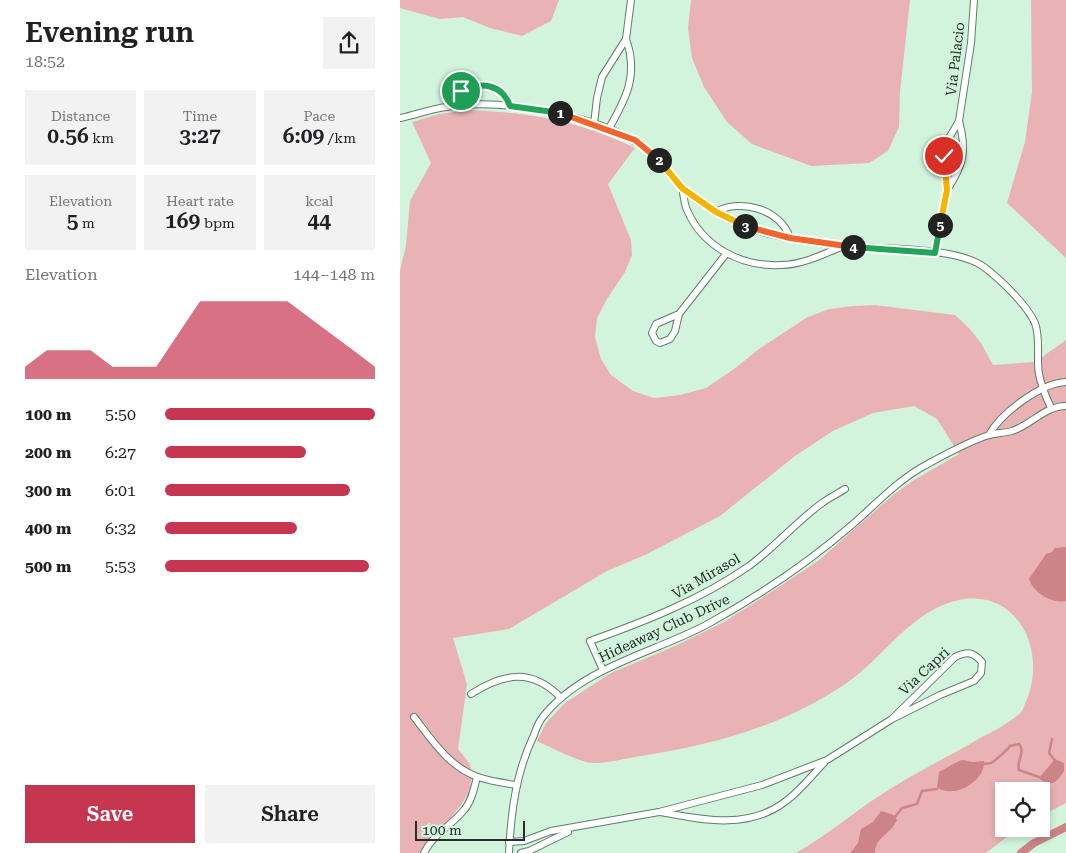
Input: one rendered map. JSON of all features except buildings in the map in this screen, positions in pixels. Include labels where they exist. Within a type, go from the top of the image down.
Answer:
[{"type":"street","points":[[594,124],[602,76],[626,39],[631,0]]},
{"type":"street","name":"Via Palacio","points":[[935,253],[947,190],[944,156],[949,138],[959,121],[974,0]]},
{"type":"street","points":[[608,130],[624,101],[631,77],[632,56],[626,39]]},
{"type":"street","points":[[453,106],[453,101],[461,91],[469,87],[484,86],[500,91],[506,96],[510,106]]},
{"type":"street","points":[[400,118],[468,104],[510,106],[555,112],[594,124],[635,140],[656,157],[682,188],[716,212],[736,223],[790,238],[844,246],[935,253],[966,258],[984,267],[1003,284],[1022,305],[1034,323],[1039,349],[1038,373],[1042,389],[1051,408]]},
{"type":"street","name":"Via Palacio","points":[[947,190],[958,173],[963,158],[964,138],[959,121]]},
{"type":"street","points":[[682,188],[686,209],[695,225],[708,241],[734,258],[760,264],[782,266],[806,260],[844,246]]},
{"type":"street","points":[[716,212],[726,206],[739,205],[758,208],[775,218],[787,229],[790,238]]},
{"type":"street","points":[[679,314],[656,324],[652,333],[656,342],[660,343],[670,339],[679,314],[726,254]]},
{"type":"street","name":"Hideaway Club Drive","points":[[989,435],[994,427],[1011,410],[1055,382],[1066,382]]},
{"type":"street","name":"Hideaway Club Drive","points":[[509,853],[516,785],[525,753],[541,719],[561,698],[603,670],[691,633],[742,606],[794,572],[854,524],[887,492],[923,466],[989,435],[1012,431],[1038,418],[1051,408],[1066,406]]},
{"type":"street","name":"Via Mirasol","points":[[603,670],[590,641],[700,597],[750,565],[821,503],[845,489]]},
{"type":"street","name":"Via Capri","points":[[509,842],[524,841],[551,831],[573,829],[659,812],[762,785],[827,760],[892,719],[940,695],[974,681],[981,673],[982,662],[975,654],[965,652],[956,657],[892,719]]},
{"type":"street","points":[[471,694],[487,684],[506,678],[525,677],[538,680],[550,687],[561,698]]},
{"type":"street","points":[[414,717],[440,751],[458,767],[477,777],[516,785]]},
{"type":"street","name":"Via Capri","points":[[659,812],[728,821],[748,819],[768,812],[787,801],[827,760]]},
{"type":"street","points":[[424,853],[436,835],[452,823],[466,808],[477,777]]},
{"type":"street","name":"Via Capri","points":[[522,853],[573,829]]},
{"type":"shaded area","points":[[400,0],[559,0],[551,21],[522,36],[490,28],[463,17],[440,19],[400,8]]},
{"type":"shaded area","points":[[691,0],[910,0],[900,92],[899,127],[888,151],[869,163],[811,166],[752,144],[727,122],[704,87],[692,58],[688,28]]},
{"type":"shaded area","points":[[1031,0],[1066,0],[1066,258],[1007,203],[1025,142],[1032,92]]},
{"type":"shaded area","points":[[470,110],[534,116],[574,124],[614,138],[635,148],[608,184],[631,240],[632,255],[625,272],[597,318],[595,337],[601,359],[611,375],[633,391],[654,398],[680,395],[706,388],[759,349],[806,318],[829,309],[853,306],[875,305],[955,315],[981,343],[993,365],[1035,362],[1066,340],[1066,803],[1050,811],[1050,782],[995,782],[995,837],[1007,837],[986,853],[796,853],[882,794],[1002,726],[1022,711],[1032,680],[1033,661],[1030,643],[1022,627],[1011,613],[997,604],[979,599],[959,600],[942,605],[926,614],[898,636],[872,662],[844,685],[796,712],[747,732],[695,746],[598,763],[580,760],[537,741],[546,723],[565,703],[611,673],[675,646],[724,622],[818,561],[893,495],[914,480],[959,454],[937,419],[914,406],[873,413],[833,431],[795,456],[720,516],[645,555],[607,571],[509,629],[453,638],[467,684],[458,749],[466,758],[471,768],[471,780],[468,792],[462,803],[419,853],[400,853],[400,270],[406,246],[410,201],[431,163],[412,122],[439,114]]},
{"type":"shaded area","points":[[1066,547],[1066,601],[1054,601],[1043,596],[1034,588],[1029,579],[1046,554],[1052,552],[1055,548]]},
{"type":"shaded area","points":[[1055,759],[1064,763],[1064,771],[1059,779],[1053,783],[1045,782],[1039,778]]},
{"type":"shaded area","points":[[963,760],[972,762],[984,761],[980,775],[959,790],[951,791],[937,787],[939,772]]},
{"type":"shaded area","points":[[881,811],[894,815],[897,820],[878,843],[875,853],[850,853],[858,843],[861,829],[873,822]]},
{"type":"waterway","points":[[1052,739],[1049,753],[1056,762]]},
{"type":"waterway","points":[[983,764],[991,763],[1010,746],[1019,744],[1022,750],[1019,770],[1039,777]]},
{"type":"waterway","points":[[895,817],[902,808],[917,804],[922,791],[937,789]]},
{"type":"waterway","points":[[1021,853],[1034,843],[1066,827]]},
{"type":"route","points":[[461,91],[469,87],[493,87],[506,96],[510,106],[555,112],[594,124],[635,140],[656,157],[682,188],[716,212],[736,223],[790,238],[844,246],[935,253],[947,190],[944,156]]}]
